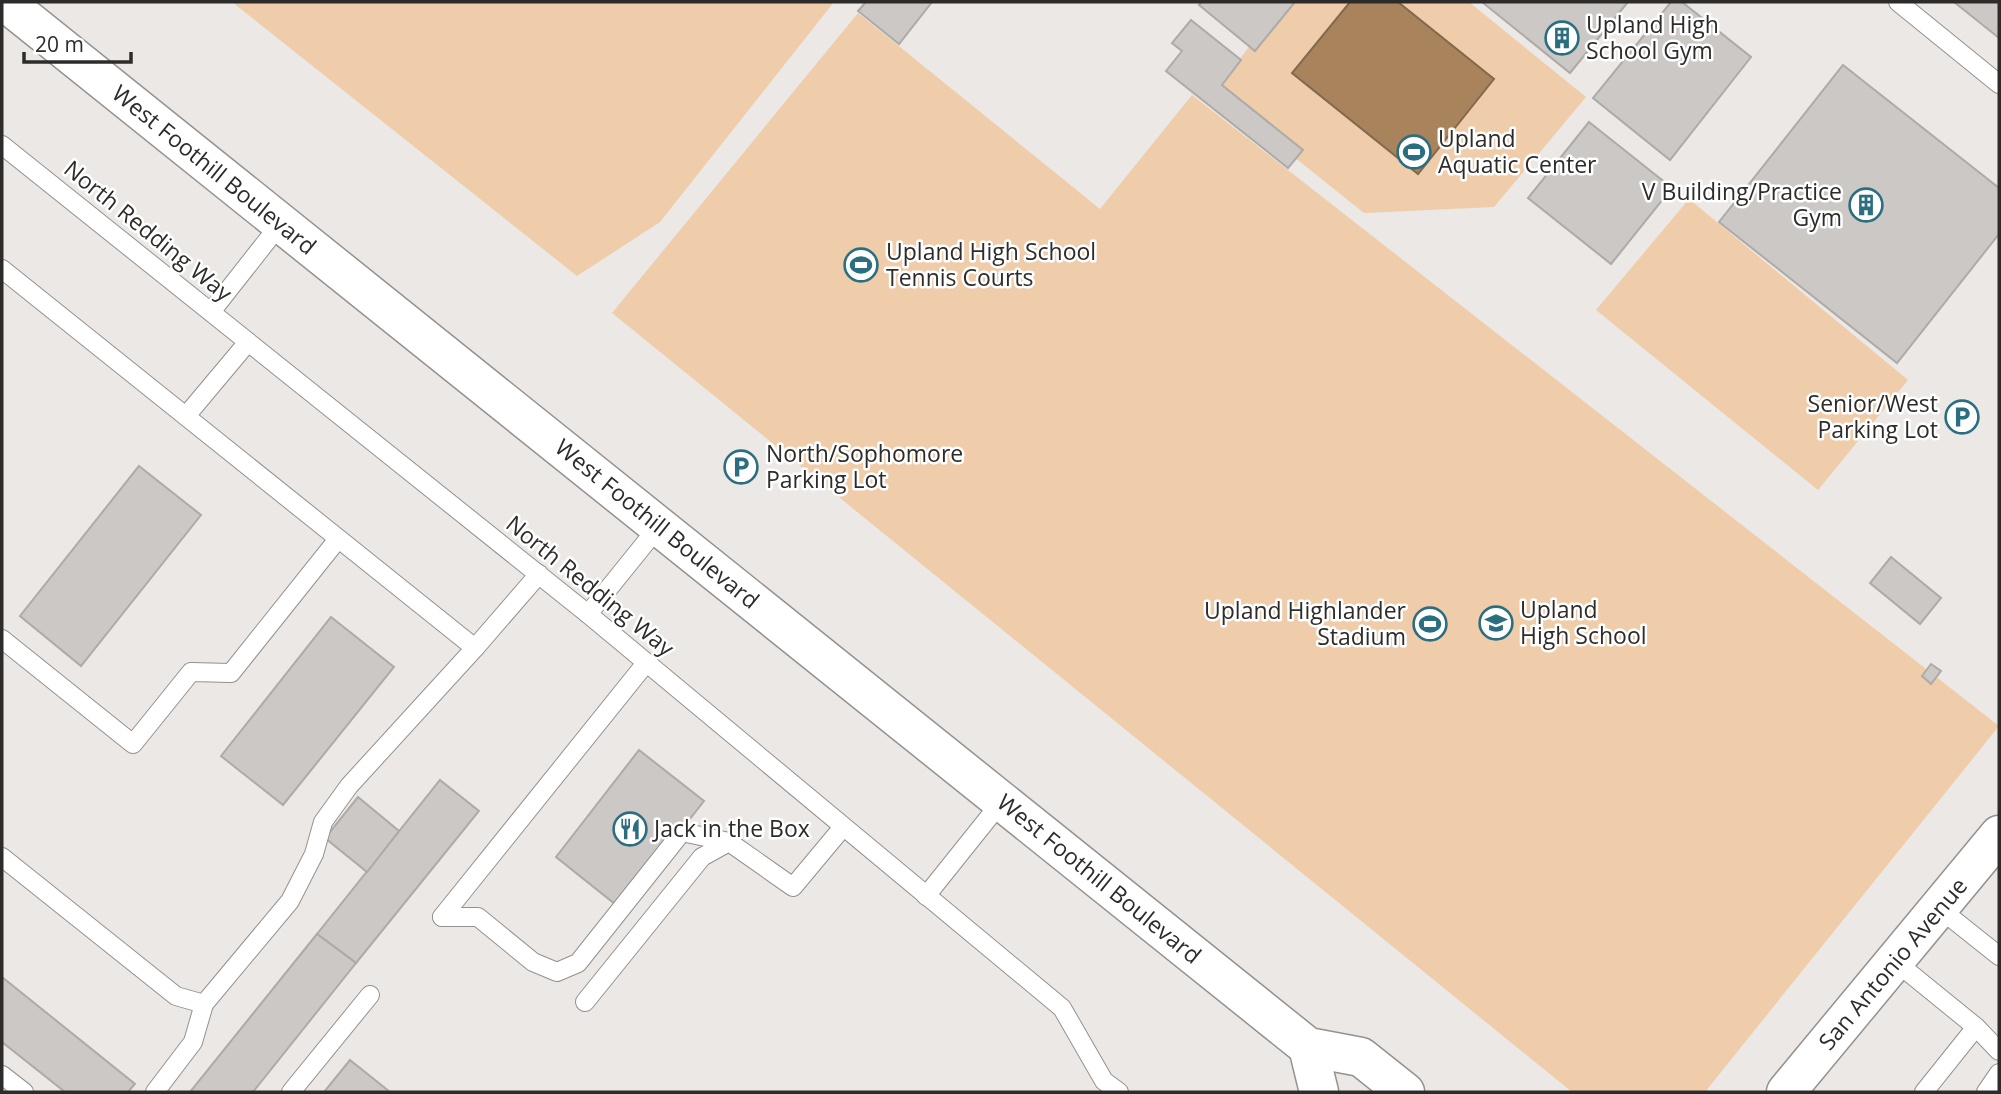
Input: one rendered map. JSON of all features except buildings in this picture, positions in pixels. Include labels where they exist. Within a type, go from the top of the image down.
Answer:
[{"type":"main road","name":"West Foothill Boulevard","points":[[5,2],[1308,1047],[1361,1057],[1405,1092]]},
{"type":"main road","name":"San Antonio Avenue","points":[[1786,1092],[1999,835]]},
{"type":"main road","points":[[1308,1047],[1319,1092]]},
{"type":"lane","points":[[1898,2],[1999,84]]},
{"type":"lane","name":"North Redding Way","points":[[2,145],[588,614],[1062,1008],[1104,1081],[1118,1092]]},
{"type":"lane","points":[[211,312],[281,223]]},
{"type":"lane","points":[[2,269],[475,648]]},
{"type":"lane","points":[[186,416],[248,342]]},
{"type":"lane","points":[[588,614],[659,526]]},
{"type":"lane","points":[[2,639],[133,744],[191,673],[230,673],[338,539]]},
{"type":"lane","points":[[155,1092],[192,1042],[204,1003],[290,901],[314,854],[323,822],[349,786],[539,575]]},
{"type":"lane","points":[[646,663],[442,917],[478,917],[533,962],[557,972],[578,963],[682,832],[729,842],[793,887],[843,827]]},
{"type":"lane","points":[[926,895],[1002,801]]},
{"type":"lane","points":[[585,1002],[702,857],[729,842]]},
{"type":"lane","points":[[2,857],[176,996],[204,1003]]},
{"type":"lane","points":[[1940,909],[1999,956]]},
{"type":"lane","points":[[1896,962],[1976,1027],[1999,1051]]},
{"type":"lane","points":[[291,1092],[370,995]]},
{"type":"lane","points":[[1924,1092],[1976,1027]]},
{"type":"lane","points":[[1986,1092],[1999,1073]]},
{"type":"lane","points":[[2,1074],[24,1092]]},
{"type":"shaded area","points":[[232,2],[834,2],[660,222],[577,276]]},
{"type":"shaded area","name":"Upland Aquatic Center","points":[[1283,2],[1469,2],[1586,97],[1494,207],[1364,213],[1214,93]]},
{"type":"shaded area","points":[[1350,2],[1398,2],[1494,79],[1418,174],[1292,73]]},
{"type":"shaded area","name":"Upland Highlander Stadium","points":[[858,13],[1100,209],[1192,95],[1999,726],[1705,1092],[1572,1092],[612,313]]},
{"type":"shaded area","points":[[1689,199],[1908,380],[1818,490],[1596,310]]},
{"type":"place","name":"Upland High School Gym","points":[[1562,38]]},
{"type":"place","name":"Upland Aquatic Center","points":[[1414,152]]},
{"type":"place","name":"V Building/Practice Gym","points":[[1866,205]]},
{"type":"place","name":"Upland High School Tennis Courts","points":[[861,265]]},
{"type":"place","name":"Senior/West Parking Lot","points":[[1962,417]]},
{"type":"place","name":"North/Sophomore Parking Lot","points":[[741,467]]},
{"type":"place","name":"Upland High School","points":[[1496,623]]},
{"type":"place","name":"Upland Highlander Stadium","points":[[1430,624]]},
{"type":"place","name":"Jack in the Box","points":[[630,829]]}]
